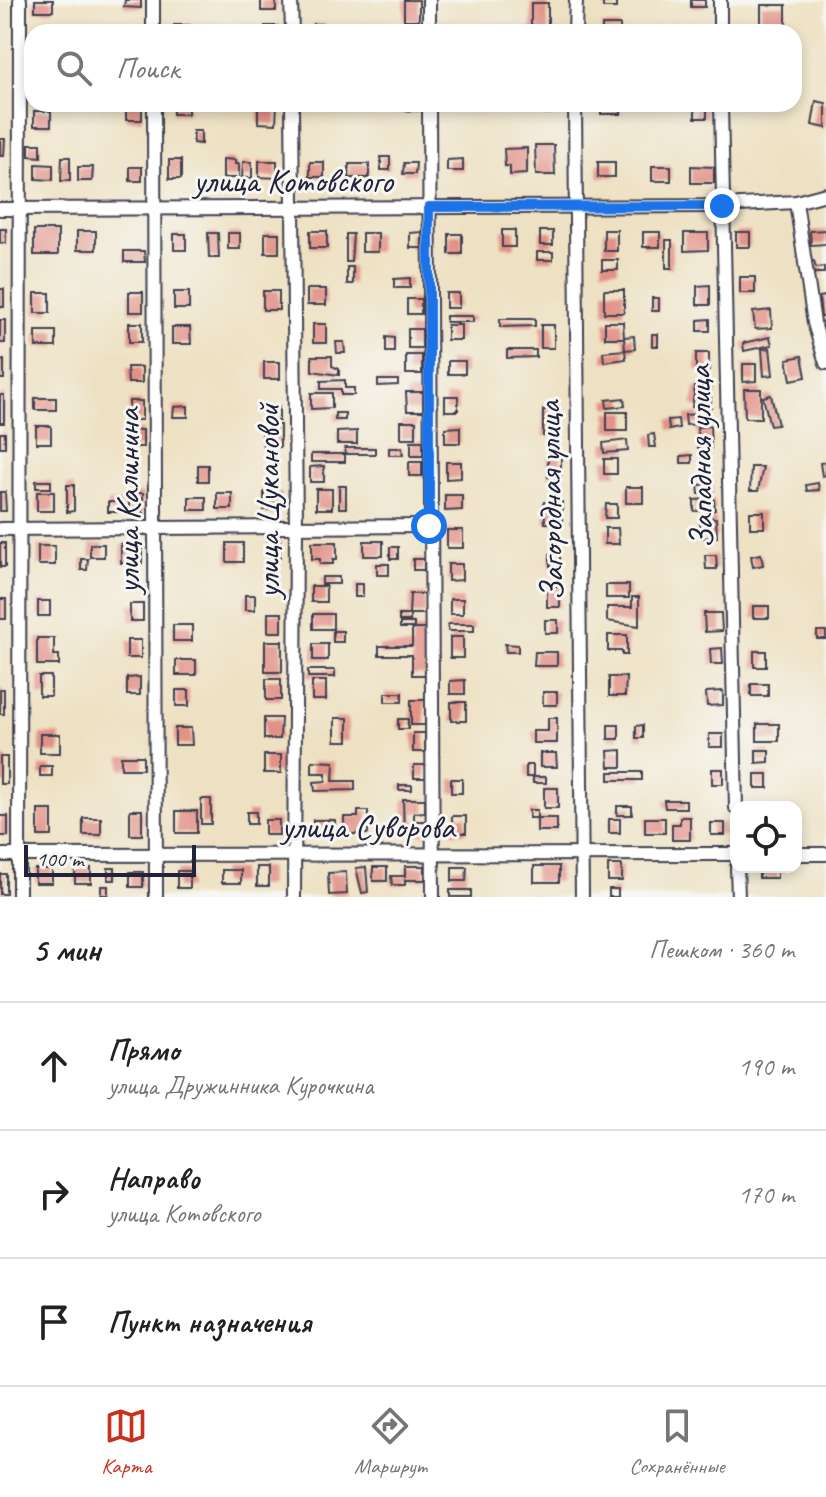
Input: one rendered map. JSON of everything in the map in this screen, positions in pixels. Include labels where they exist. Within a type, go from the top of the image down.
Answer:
[{"type":"street","points":[[19,897],[20,0]]},
{"type":"street","points":[[153,0],[153,24]]},
{"type":"street","points":[[291,0],[292,24]]},
{"type":"street","points":[[429,0],[429,24]]},
{"type":"street","points":[[575,24],[576,0]]},
{"type":"street","points":[[720,0],[720,24]]},
{"type":"street","name":"улица Калинина","points":[[154,112],[156,897]]},
{"type":"street","name":"улица Цукановой","points":[[292,112],[296,527],[294,897]]},
{"type":"street","points":[[429,112],[433,897]]},
{"type":"street","name":"Загородная улица","points":[[575,112],[582,897]]},
{"type":"street","name":"Западная улица","points":[[721,112],[736,801]]},
{"type":"street","name":"улица Котовского","points":[[0,209],[722,206],[796,202],[826,194]]},
{"type":"street","points":[[796,202],[814,323],[826,363]]},
{"type":"street","points":[[0,529],[429,526]]},
{"type":"street","name":"улица Суворова","points":[[0,855],[730,854]]},
{"type":"street","points":[[802,854],[826,854]]},
{"type":"street","points":[[737,873],[738,897]]},
{"type":"building","points":[[35,0],[53,0],[53,11],[35,11]]},
{"type":"building","points":[[125,0],[141,0],[141,8],[124,7]]},
{"type":"building","points":[[261,0],[276,0],[276,11],[261,11]]},
{"type":"building","points":[[404,0],[419,0],[419,20],[404,20]]},
{"type":"building","points":[[603,0],[616,0],[616,8],[603,8]]},
{"type":"building","points":[[691,0],[705,0],[705,7],[691,7]]},
{"type":"building","points":[[531,3],[548,3],[548,24],[531,24]]},
{"type":"building","points":[[761,5],[786,5],[786,24],[761,24]]},
{"type":"building","points":[[816,101],[826,103],[826,128],[812,125]]},
{"type":"building","points":[[34,112],[51,112],[51,126],[34,126]]},
{"type":"building","points":[[126,112],[142,112],[142,120],[126,120]]},
{"type":"building","points":[[258,112],[277,112],[276,124],[258,123]]},
{"type":"building","points":[[695,112],[707,112],[707,118],[695,118]]},
{"type":"building","points":[[193,131],[201,131],[201,144],[193,143]]},
{"type":"building","points":[[0,139],[5,139],[4,156],[0,156]]},
{"type":"building","points":[[29,144],[41,144],[41,157],[29,156]]},
{"type":"building","points":[[535,145],[554,145],[555,175],[536,175]]},
{"type":"building","points":[[527,148],[527,174],[510,175],[510,166],[505,166],[504,149]]},
{"type":"building","points":[[62,157],[70,157],[70,181],[61,181]]},
{"type":"building","points":[[381,157],[390,157],[390,170],[381,170]]},
{"type":"building","points":[[223,159],[235,160],[235,164],[239,164],[239,178],[223,178]]},
{"type":"building","points":[[463,159],[463,171],[447,171],[447,160]]},
{"type":"building","points":[[169,160],[181,160],[181,179],[169,179]]},
{"type":"building","points":[[259,161],[277,161],[277,178],[259,177]]},
{"type":"building","points":[[243,162],[252,162],[252,178],[242,178]]},
{"type":"building","points":[[310,162],[324,162],[324,177],[310,177]]},
{"type":"building","points":[[598,162],[615,162],[615,177],[598,177]]},
{"type":"building","points":[[404,163],[416,163],[415,174],[403,174]]},
{"type":"building","points":[[36,164],[53,165],[53,180],[36,179]]},
{"type":"building","points":[[349,164],[369,164],[369,178],[349,178]]},
{"type":"building","points":[[652,166],[671,166],[671,181],[652,181]]},
{"type":"building","points":[[691,166],[714,167],[714,183],[691,183]]},
{"type":"building","points":[[78,167],[93,167],[92,181],[78,181]]},
{"type":"building","points":[[130,167],[142,167],[142,181],[130,181]]},
{"type":"building","points":[[0,229],[6,229],[6,243],[0,243]]},
{"type":"building","points":[[34,230],[58,230],[58,255],[34,255]]},
{"type":"building","points":[[502,230],[515,230],[515,247],[502,247]]},
{"type":"building","points":[[604,230],[617,230],[617,251],[604,251]]},
{"type":"building","points":[[826,230],[826,244],[811,245],[810,231]]},
{"type":"building","points":[[77,231],[96,231],[96,250],[77,250]]},
{"type":"building","points":[[310,231],[327,231],[327,248],[310,248]]},
{"type":"building","points":[[540,231],[553,231],[553,245],[540,245]]},
{"type":"building","points":[[422,232],[422,248],[410,248],[410,233]]},
{"type":"building","points":[[643,232],[660,232],[660,247],[643,247]]},
{"type":"building","points":[[736,232],[750,232],[750,247],[736,247]]},
{"type":"building","points":[[208,233],[218,233],[219,258],[209,258]]},
{"type":"building","points":[[228,233],[240,233],[240,249],[228,249]]},
{"type":"building","points":[[265,233],[279,233],[279,253],[265,253]]},
{"type":"building","points":[[362,233],[378,233],[378,252],[362,252]]},
{"type":"building","points":[[684,233],[708,233],[708,250],[684,251]]},
{"type":"building","points":[[174,234],[186,234],[186,250],[174,250]]},
{"type":"building","points":[[346,234],[353,234],[351,262],[346,262]]},
{"type":"building","points":[[449,234],[462,234],[462,254],[449,254]]},
{"type":"building","points":[[666,240],[672,240],[672,268],[666,268]]},
{"type":"building","points":[[124,251],[144,251],[145,262],[124,262]]},
{"type":"building","points":[[537,252],[553,252],[553,260],[537,260]]},
{"type":"building","points":[[602,260],[618,260],[618,270],[602,270]]},
{"type":"building","points":[[814,261],[816,268],[824,267],[824,273],[808,273],[807,262]]},
{"type":"building","points":[[347,267],[353,267],[353,284],[347,284]]},
{"type":"building","points":[[740,277],[755,277],[755,293],[740,293]]},
{"type":"building","points":[[410,278],[410,288],[394,288],[394,279]]},
{"type":"building","points":[[710,285],[710,305],[697,305],[697,286]]},
{"type":"building","points":[[0,289],[4,289],[4,307],[0,307]]},
{"type":"building","points":[[307,289],[326,289],[326,305],[307,305]]},
{"type":"building","points":[[604,290],[624,290],[624,313],[604,313]]},
{"type":"building","points":[[263,291],[279,291],[279,310],[263,310]]},
{"type":"building","points":[[129,292],[143,292],[143,312],[129,312]]},
{"type":"building","points":[[174,292],[189,292],[189,309],[174,309]]},
{"type":"building","points":[[35,293],[50,293],[50,313],[35,313]]},
{"type":"building","points":[[446,293],[459,293],[459,308],[446,308]]},
{"type":"building","points":[[826,296],[826,317],[821,317],[819,297]]},
{"type":"building","points":[[652,298],[659,298],[659,311],[652,311]]},
{"type":"building","points":[[407,299],[421,299],[421,314],[407,314]]},
{"type":"building","points":[[771,310],[772,328],[755,329],[753,312]]},
{"type":"building","points":[[446,316],[473,316],[473,322],[446,322]]},
{"type":"building","points":[[500,319],[535,319],[535,326],[500,327]]},
{"type":"building","points":[[710,319],[710,331],[698,331],[698,320]]},
{"type":"building","points":[[0,320],[5,320],[5,343],[0,343]]},
{"type":"building","points":[[605,322],[623,322],[624,338],[605,338]]},
{"type":"building","points":[[129,323],[142,323],[142,342],[129,342]]},
{"type":"building","points":[[313,324],[326,324],[326,343],[313,343]]},
{"type":"building","points":[[447,325],[461,325],[461,340],[447,340]]},
{"type":"building","points":[[541,325],[554,325],[554,348],[541,348]]},
{"type":"building","points":[[172,327],[190,327],[191,344],[172,344]]},
{"type":"building","points":[[408,329],[422,329],[422,348],[408,348]]},
{"type":"building","points":[[36,331],[56,331],[56,347],[36,347]]},
{"type":"building","points":[[652,334],[658,334],[658,346],[652,346]]},
{"type":"building","points":[[634,336],[635,349],[625,350],[624,337]]},
{"type":"building","points":[[386,337],[394,338],[394,352],[386,352]]},
{"type":"building","points":[[770,337],[772,345],[744,351],[743,343]]},
{"type":"building","points":[[336,342],[344,342],[345,353],[337,353]]},
{"type":"building","points":[[770,348],[773,375],[764,376],[762,349]]},
{"type":"building","points":[[507,350],[536,350],[536,357],[507,358]]},
{"type":"building","points":[[625,350],[626,359],[604,362],[603,352]]},
{"type":"building","points":[[696,353],[709,353],[709,370],[696,370]]},
{"type":"building","points":[[406,355],[422,355],[422,374],[406,374]]},
{"type":"building","points":[[312,356],[332,356],[332,366],[339,369],[339,375],[312,371]]},
{"type":"building","points":[[802,356],[806,377],[791,380],[787,359]]},
{"type":"building","points":[[4,360],[4,379],[0,379],[0,361]]},
{"type":"building","points":[[448,361],[465,361],[465,374],[448,374]]},
{"type":"building","points":[[264,362],[280,362],[280,379],[264,379]]},
{"type":"building","points":[[743,364],[756,364],[756,381],[743,382]]},
{"type":"building","points":[[127,367],[142,367],[142,383],[128,383]]},
{"type":"building","points":[[345,380],[345,388],[354,388],[354,395],[341,395],[341,389],[321,389],[321,381]]},
{"type":"building","points":[[378,380],[398,380],[398,385],[378,386]]},
{"type":"building","points":[[695,387],[711,387],[711,407],[692,407]]},
{"type":"building","points":[[744,389],[761,389],[761,418],[745,418]]},
{"type":"building","points":[[406,392],[423,392],[423,411],[407,411]]},
{"type":"building","points":[[311,393],[332,393],[332,408],[311,409]]},
{"type":"building","points":[[0,395],[4,395],[4,423],[0,423]]},
{"type":"building","points":[[771,395],[778,425],[770,426],[763,397]]},
{"type":"building","points":[[445,396],[458,396],[458,411],[445,411]]},
{"type":"building","points":[[35,398],[56,398],[56,410],[35,410]]},
{"type":"building","points":[[624,398],[625,406],[607,408],[606,400]]},
{"type":"building","points":[[129,401],[142,401],[142,420],[129,420]]},
{"type":"building","points":[[188,406],[188,417],[173,417],[174,407]]},
{"type":"building","points":[[267,406],[279,406],[279,421],[267,421]]},
{"type":"building","points":[[543,410],[559,410],[559,436],[543,436]]},
{"type":"building","points":[[607,412],[627,412],[627,431],[607,431]]},
{"type":"building","points":[[335,413],[345,413],[345,420],[335,420]]},
{"type":"building","points":[[698,414],[699,424],[686,425],[685,415]]},
{"type":"building","points":[[678,419],[679,428],[669,430],[668,420]]},
{"type":"building","points":[[401,421],[416,421],[416,438],[401,438]]},
{"type":"building","points":[[262,425],[280,425],[280,447],[263,447]]},
{"type":"building","points":[[36,426],[51,426],[51,443],[36,443]]},
{"type":"building","points":[[710,426],[711,448],[698,448],[697,427]]},
{"type":"building","points":[[460,427],[460,443],[445,443],[445,428]]},
{"type":"building","points":[[129,430],[143,430],[143,447],[129,447]]},
{"type":"building","points":[[357,431],[357,444],[337,444],[337,432]]},
{"type":"building","points":[[0,433],[5,433],[5,447],[0,447]]},
{"type":"building","points":[[654,434],[656,447],[649,447],[648,435]]},
{"type":"building","points":[[627,440],[628,451],[604,453],[603,443]]},
{"type":"building","points":[[411,441],[423,441],[423,456],[411,456]]},
{"type":"building","points":[[345,448],[375,448],[375,454],[345,454]]},
{"type":"building","points":[[389,448],[402,448],[403,455],[389,455]]},
{"type":"building","points":[[311,454],[345,454],[345,462],[311,462]]},
{"type":"building","points":[[692,455],[692,463],[681,463],[681,456]]},
{"type":"building","points":[[548,456],[561,456],[561,477],[548,477]]},
{"type":"building","points":[[604,459],[617,459],[617,474],[604,474]]},
{"type":"building","points":[[409,462],[422,462],[422,476],[409,476]]},
{"type":"building","points":[[446,462],[461,462],[461,478],[446,479]]},
{"type":"building","points":[[826,462],[826,475],[822,476],[820,463]]},
{"type":"building","points":[[198,465],[208,465],[208,481],[198,481]]},
{"type":"building","points":[[324,466],[324,482],[310,482],[310,467]]},
{"type":"building","points":[[751,467],[763,467],[758,491],[750,491]]},
{"type":"building","points":[[36,481],[51,481],[51,488],[36,488]]},
{"type":"building","points":[[818,483],[819,490],[807,491],[806,485]]},
{"type":"building","points":[[713,484],[713,494],[699,494],[698,485]]},
{"type":"building","points":[[67,485],[74,485],[74,511],[67,512]]},
{"type":"building","points":[[339,486],[346,486],[346,508],[339,508]]},
{"type":"building","points":[[626,487],[643,487],[643,503],[626,503]]},
{"type":"building","points":[[316,489],[332,489],[332,509],[316,509]]},
{"type":"building","points":[[0,492],[5,492],[6,511],[0,511]]},
{"type":"building","points":[[37,492],[54,492],[54,511],[37,511]]},
{"type":"building","points":[[264,492],[281,492],[281,510],[264,510]]},
{"type":"building","points":[[129,493],[143,493],[143,513],[129,513]]},
{"type":"building","points":[[217,493],[232,493],[232,509],[217,509]]},
{"type":"building","points":[[445,495],[462,495],[462,510],[445,511]]},
{"type":"building","points":[[189,497],[206,497],[206,510],[189,510]]},
{"type":"building","points":[[714,499],[715,510],[694,511],[694,500]]},
{"type":"building","points":[[108,502],[121,502],[121,512],[108,512]]},
{"type":"building","points":[[544,502],[562,502],[562,523],[545,523]]},
{"type":"building","points":[[606,504],[617,504],[617,518],[605,518]]},
{"type":"building","points":[[750,512],[764,512],[764,528],[750,528]]},
{"type":"building","points":[[716,518],[717,537],[701,538],[700,519]]},
{"type":"building","points":[[605,528],[618,528],[619,544],[605,544]]},
{"type":"building","points":[[447,530],[463,530],[463,548],[447,548]]},
{"type":"building","points":[[268,539],[280,539],[280,557],[268,557]]},
{"type":"building","points":[[364,541],[383,541],[383,556],[364,556]]},
{"type":"building","points":[[312,542],[337,542],[337,559],[333,559],[333,564],[320,564],[320,559],[312,559]]},
{"type":"building","points":[[0,543],[5,543],[5,567],[0,567]]},
{"type":"building","points":[[227,543],[243,543],[243,562],[227,562]]},
{"type":"building","points":[[90,544],[104,544],[104,557],[90,557]]},
{"type":"building","points":[[121,544],[142,544],[142,563],[121,563]]},
{"type":"building","points":[[38,546],[55,546],[55,565],[38,565]]},
{"type":"building","points":[[390,547],[398,547],[398,559],[390,559]]},
{"type":"building","points":[[550,554],[560,554],[560,566],[550,566]]},
{"type":"building","points":[[761,554],[763,565],[753,567],[751,556]]},
{"type":"building","points":[[705,555],[716,555],[717,569],[706,569]]},
{"type":"building","points":[[81,559],[88,559],[87,570],[81,570]]},
{"type":"building","points":[[413,559],[424,559],[424,570],[413,570]]},
{"type":"building","points":[[377,564],[389,564],[389,575],[377,575]]},
{"type":"building","points":[[448,564],[462,564],[462,580],[448,581]]},
{"type":"building","points":[[322,577],[339,577],[339,584],[322,584]]},
{"type":"building","points":[[355,584],[363,584],[363,597],[355,597]]},
{"type":"building","points":[[606,585],[629,585],[629,598],[606,598]]},
{"type":"building","points":[[311,586],[326,586],[326,602],[311,602]]},
{"type":"building","points":[[547,586],[560,586],[560,607],[547,607]]},
{"type":"building","points":[[410,594],[425,594],[425,614],[409,614]]},
{"type":"building","points":[[245,595],[255,595],[255,610],[245,610]]},
{"type":"building","points":[[632,597],[639,597],[639,626],[607,621],[607,607],[632,607]]},
{"type":"building","points":[[0,599],[6,599],[6,619],[0,619]]},
{"type":"building","points":[[450,599],[463,599],[463,614],[450,614]]},
{"type":"building","points":[[38,601],[50,601],[50,616],[38,616]]},
{"type":"building","points":[[130,604],[143,604],[143,621],[130,621]]},
{"type":"building","points":[[753,606],[769,606],[769,618],[753,618]]},
{"type":"building","points":[[268,613],[282,613],[282,632],[268,632]]},
{"type":"building","points":[[704,613],[721,613],[722,631],[705,632]]},
{"type":"building","points":[[313,614],[333,614],[333,629],[313,629]]},
{"type":"building","points":[[399,615],[410,615],[410,621],[399,621]]},
{"type":"building","points":[[545,620],[558,620],[558,633],[545,633]]},
{"type":"building","points":[[400,623],[414,623],[414,628],[400,628]]},
{"type":"building","points":[[448,624],[474,624],[474,631],[448,631]]},
{"type":"building","points":[[173,625],[192,625],[192,641],[173,641]]},
{"type":"building","points":[[412,629],[426,629],[427,675],[412,675],[412,655],[379,655],[379,646],[412,646]]},
{"type":"building","points":[[333,631],[343,631],[343,642],[333,642]]},
{"type":"building","points":[[817,631],[826,631],[826,639],[817,639]]},
{"type":"building","points":[[608,635],[627,635],[627,655],[622,655],[622,651],[608,651]]},
{"type":"building","points":[[450,637],[463,637],[463,658],[450,658]]},
{"type":"building","points":[[37,638],[54,638],[54,655],[59,655],[59,665],[37,665]]},
{"type":"building","points":[[127,640],[141,640],[141,658],[127,658]]},
{"type":"building","points":[[265,641],[282,641],[282,672],[265,672]]},
{"type":"building","points":[[313,644],[328,644],[328,660],[313,660]]},
{"type":"building","points":[[505,644],[518,645],[518,652],[506,652]]},
{"type":"building","points":[[722,648],[723,664],[711,664],[710,649]]},
{"type":"building","points":[[754,651],[766,651],[766,667],[754,667]]},
{"type":"building","points":[[535,652],[557,652],[557,666],[534,666]]},
{"type":"building","points":[[176,660],[196,660],[196,675],[176,675]]},
{"type":"building","points":[[308,670],[335,670],[335,677],[308,677]]},
{"type":"building","points":[[39,676],[51,676],[51,696],[39,696]]},
{"type":"building","points":[[140,677],[140,695],[127,695],[127,678]]},
{"type":"building","points":[[609,677],[626,677],[625,696],[609,696]]},
{"type":"building","points":[[266,679],[281,679],[281,700],[266,700]]},
{"type":"building","points":[[465,680],[465,694],[450,694],[450,681]]},
{"type":"building","points":[[312,681],[326,681],[326,700],[312,700]]},
{"type":"building","points":[[751,684],[768,684],[768,696],[751,696]]},
{"type":"building","points":[[0,689],[4,689],[4,714],[0,714]]},
{"type":"building","points":[[176,690],[189,690],[189,706],[176,706]]},
{"type":"building","points":[[723,691],[723,705],[707,706],[706,692]]},
{"type":"building","points":[[543,692],[557,692],[557,705],[543,705]]},
{"type":"building","points":[[385,693],[402,693],[402,702],[385,702]]},
{"type":"building","points":[[411,700],[425,700],[425,725],[411,725]]},
{"type":"building","points":[[451,702],[466,702],[466,721],[451,721]]},
{"type":"building","points":[[264,718],[281,718],[280,739],[264,739]]},
{"type":"building","points":[[335,718],[348,718],[348,741],[335,741]]},
{"type":"building","points":[[548,718],[557,718],[557,743],[533,743],[533,731],[548,731]]},
{"type":"building","points":[[398,719],[408,719],[408,729],[398,729]]},
{"type":"building","points":[[757,724],[779,724],[779,741],[757,741]]},
{"type":"building","points":[[608,725],[619,725],[619,739],[608,739]]},
{"type":"building","points":[[643,725],[643,738],[636,738],[636,726]]},
{"type":"building","points":[[175,728],[191,728],[192,745],[175,745]]},
{"type":"building","points":[[413,733],[425,733],[425,752],[413,752]]},
{"type":"building","points":[[40,734],[60,734],[60,753],[40,753]]},
{"type":"building","points":[[709,734],[723,734],[723,747],[709,747]]},
{"type":"building","points":[[622,750],[622,767],[609,767],[608,751]]},
{"type":"building","points":[[756,750],[769,750],[769,762],[756,763]]},
{"type":"building","points":[[540,753],[556,753],[557,767],[540,767]]},
{"type":"building","points":[[264,755],[281,755],[281,773],[264,773]]},
{"type":"building","points":[[121,756],[143,756],[143,769],[121,769]]},
{"type":"building","points":[[0,757],[7,757],[7,784],[0,784]]},
{"type":"building","points":[[312,761],[334,762],[333,781],[355,781],[355,790],[315,791],[314,782],[326,781],[326,773],[312,773]]},
{"type":"building","points":[[414,765],[426,765],[426,778],[414,778]]},
{"type":"building","points":[[526,765],[533,765],[533,777],[526,777]]},
{"type":"building","points":[[40,766],[52,766],[52,776],[40,776]]},
{"type":"building","points":[[712,769],[723,769],[723,784],[712,784]]},
{"type":"building","points":[[609,772],[642,772],[642,780],[609,780]]},
{"type":"building","points":[[755,774],[768,774],[768,788],[755,788]]},
{"type":"building","points":[[533,777],[546,777],[546,783],[533,783]]},
{"type":"building","points":[[451,779],[462,779],[462,793],[451,793]]},
{"type":"building","points":[[399,785],[412,785],[412,790],[399,790]]},
{"type":"building","points":[[544,788],[558,788],[558,808],[544,808]]},
{"type":"building","points":[[201,799],[211,799],[211,824],[201,824]]},
{"type":"building","points":[[403,799],[425,799],[425,812],[414,813],[414,821],[425,821],[425,834],[404,834]]},
{"type":"building","points":[[664,800],[686,800],[686,808],[665,808]]},
{"type":"building","points":[[617,806],[632,806],[632,815],[617,815]]},
{"type":"building","points":[[38,810],[52,810],[52,836],[38,836]]},
{"type":"building","points":[[130,810],[142,810],[142,835],[130,835]]},
{"type":"building","points":[[529,810],[537,810],[537,818],[529,818]]},
{"type":"building","points":[[176,811],[197,811],[197,833],[176,833]]},
{"type":"building","points":[[358,811],[368,811],[368,834],[344,834],[344,817],[358,817]]},
{"type":"building","points":[[247,812],[256,812],[256,824],[247,824]]},
{"type":"building","points":[[0,816],[8,816],[8,836],[0,836]]},
{"type":"building","points":[[452,816],[466,816],[466,833],[452,833]]},
{"type":"building","points":[[680,817],[690,817],[690,840],[672,840],[672,824],[680,824]]},
{"type":"building","points":[[83,818],[101,818],[101,835],[83,835]]},
{"type":"building","points":[[537,818],[557,818],[557,831],[537,831]]},
{"type":"building","points":[[645,818],[665,818],[665,833],[645,833]]},
{"type":"building","points":[[609,819],[620,819],[620,833],[609,833]]},
{"type":"building","points":[[265,820],[279,820],[279,835],[265,835]]},
{"type":"building","points":[[313,820],[335,820],[335,833],[313,833]]},
{"type":"building","points":[[711,823],[725,823],[725,835],[711,835]]},
{"type":"building","points":[[608,865],[622,865],[622,881],[608,881]]},
{"type":"building","points":[[405,866],[425,866],[425,880],[405,880],[405,885],[392,885],[391,876],[405,876]]},
{"type":"building","points":[[534,866],[559,866],[559,882],[534,882]]},
{"type":"building","points":[[257,867],[269,867],[269,886],[257,886]]},
{"type":"building","points":[[366,867],[368,892],[362,893],[356,868]]},
{"type":"building","points":[[373,867],[387,867],[387,881],[373,881]]},
{"type":"building","points":[[452,867],[467,867],[466,881],[452,881]]},
{"type":"building","points":[[91,868],[91,883],[75,883],[75,869]]},
{"type":"building","points":[[108,868],[115,868],[115,880],[108,880]]},
{"type":"building","points":[[35,869],[52,869],[52,883],[35,883]]},
{"type":"building","points":[[222,870],[241,870],[241,883],[222,883]]},
{"type":"building","points":[[177,871],[190,871],[190,888],[177,888]]},
{"type":"building","points":[[130,872],[143,872],[143,887],[130,887]]},
{"type":"building","points":[[346,872],[347,894],[329,895],[328,873]]},
{"type":"building","points":[[759,873],[777,873],[777,878],[759,878]]},
{"type":"building","points":[[0,874],[6,874],[6,894],[0,894]]},
{"type":"building","points":[[101,886],[108,886],[108,895],[101,895]]},
{"type":"building","points":[[609,889],[618,889],[618,897],[609,897]]},
{"type":"building","points":[[450,890],[471,890],[471,897],[450,897]]},
{"type":"route","points":[[429,526],[429,207],[722,206]]}]
